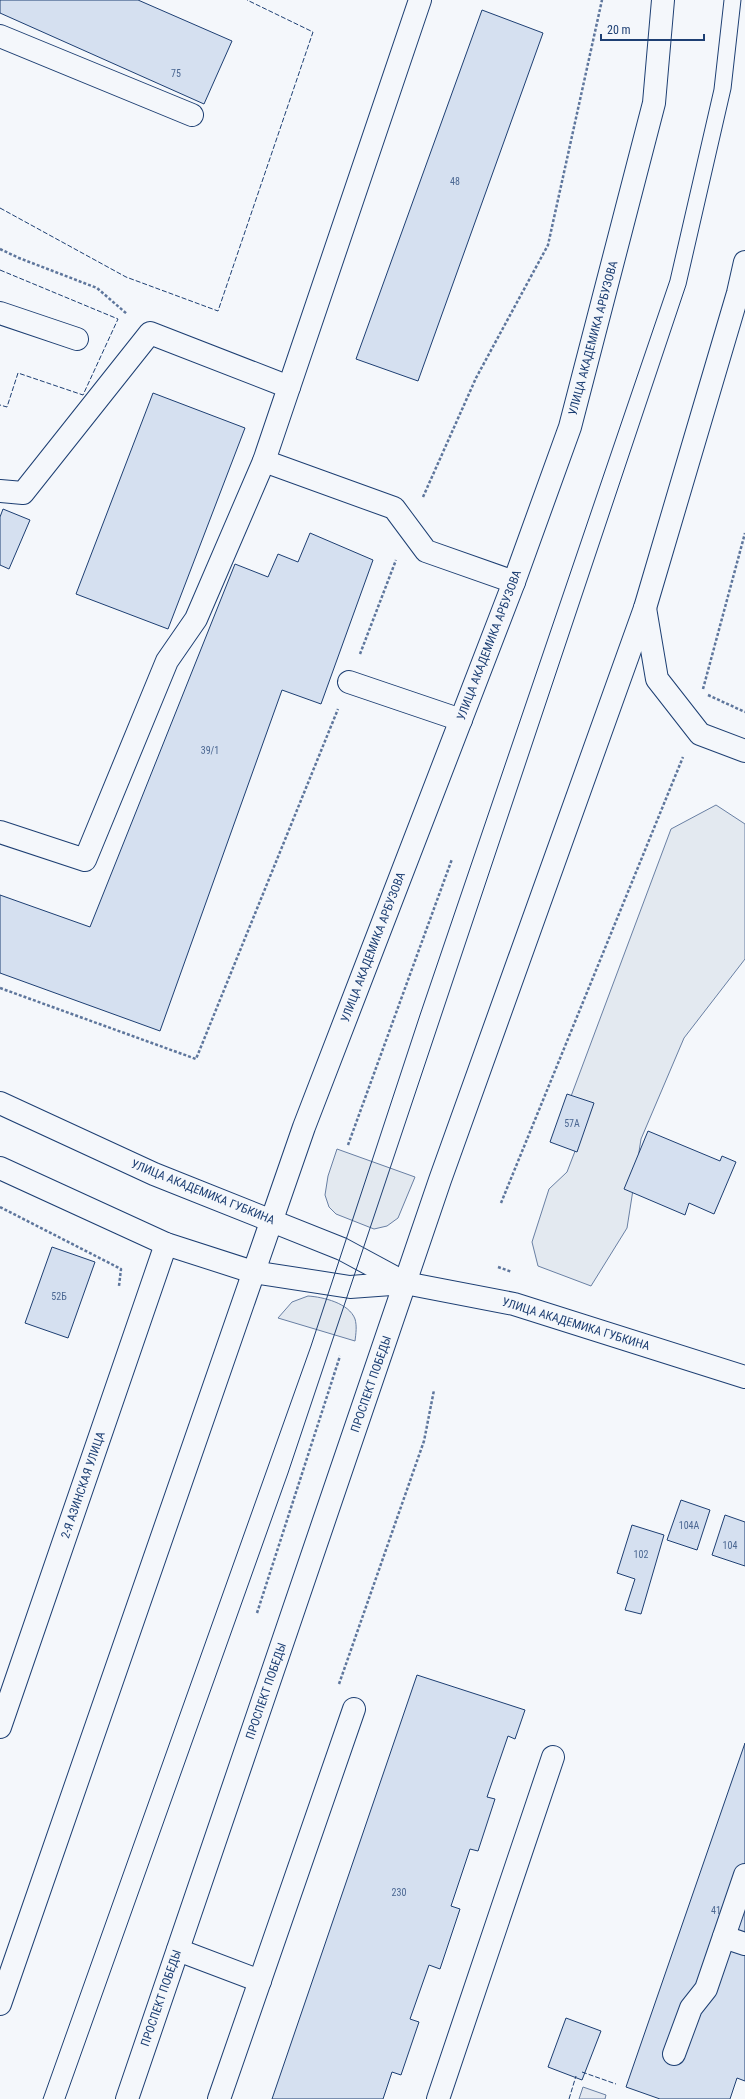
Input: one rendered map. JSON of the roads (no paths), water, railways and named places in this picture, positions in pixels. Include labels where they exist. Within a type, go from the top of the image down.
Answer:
[{"type":"main road","points":[[0,832],[85,860],[167,661],[196,619],[264,461],[420,0]]},
{"type":"main road","name":"УЛИЦА АКАДЕМИКА АРБУЗОВА","points":[[253,1272],[304,1127],[514,582],[570,427],[654,103],[663,0]]},
{"type":"main road","points":[[0,36],[192,115]]},
{"type":"main road","points":[[405,1283],[440,1180],[645,608],[735,301],[745,262]]},
{"type":"main road","points":[[0,313],[77,339]]},
{"type":"main road","points":[[0,491],[23,493],[150,333],[290,387]]},
{"type":"main road","points":[[264,461],[394,508],[426,551],[514,582]]},
{"type":"main road","points":[[645,608],[657,680],[700,734],[745,751]]},
{"type":"main road","points":[[349,682],[461,720]]},
{"type":"main road","name":"УЛИЦА АКАДЕМИКА ГУБКИНА","points":[[0,1103],[154,1174],[271,1220],[361,1258],[405,1283]]},
{"type":"main road","name":"УЛИЦА АКАДЕМИКА ГУБКИНА","points":[[0,1168],[166,1244],[253,1272],[350,1287],[405,1283],[514,1304],[745,1378]]},
{"type":"main road","name":"2-Я АЗИНСКАЯ УЛИЦА","points":[[0,1727],[166,1244]]},
{"type":"main road","points":[[0,2004],[115,1676],[253,1272]]},
{"type":"main road","name":"ПРОСПЕКТ ПОБЕДЫ","points":[[127,2099],[405,1283]]},
{"type":"main road","points":[[218,2099],[354,1709]]},
{"type":"main road","points":[[438,2099],[553,1757]]},
{"type":"main road","points":[[674,2054],[690,2008],[706,1989],[745,1875]]},
{"type":"main road","points":[[724,1937],[745,1944]]},
{"type":"main road","points":[[178,1950],[260,1981]]},
{"type":"tram line","points":[[43,2099],[311,1346],[420,1015],[670,280],[714,89],[724,0]]},
{"type":"tram line","points":[[65,2099],[288,1473],[686,285],[731,89],[741,0]]}]
